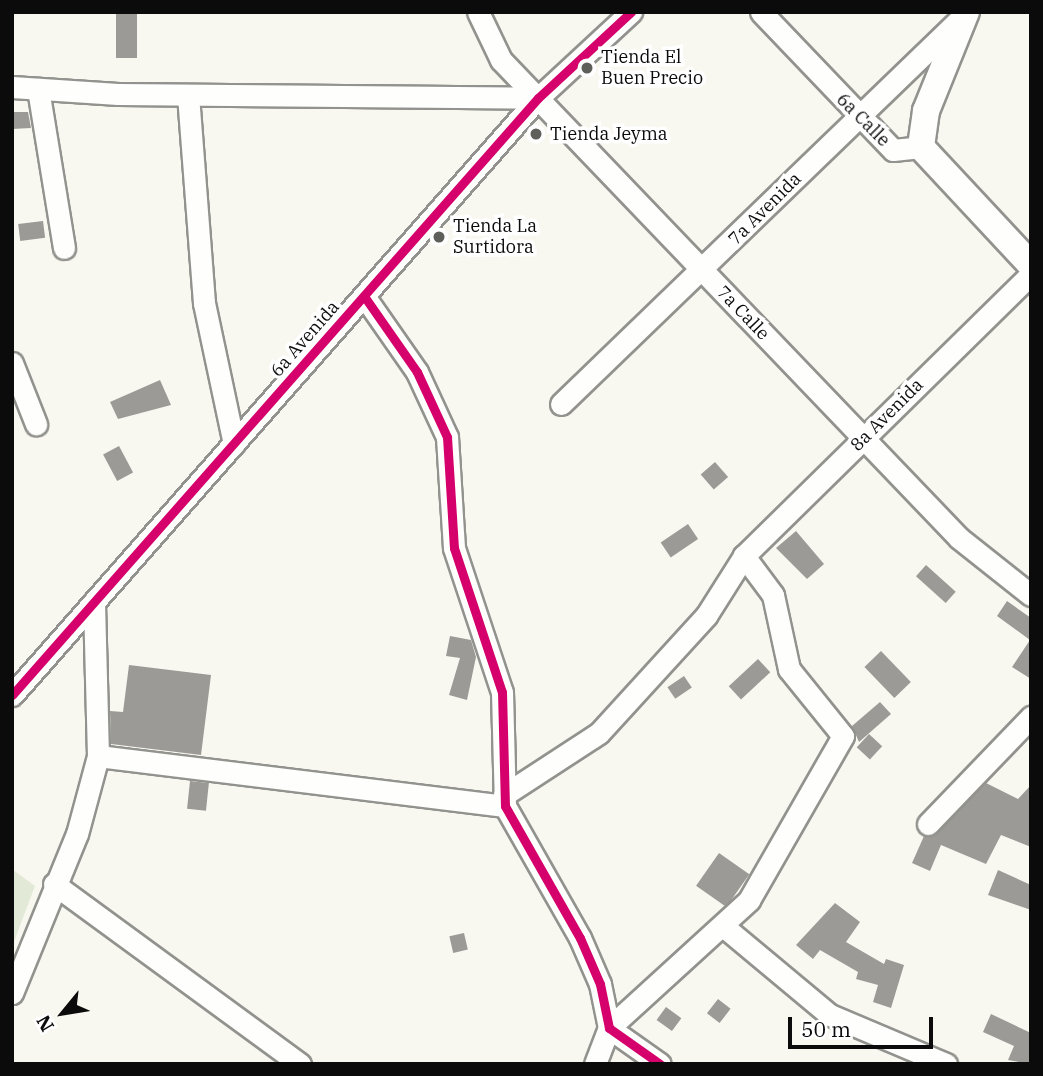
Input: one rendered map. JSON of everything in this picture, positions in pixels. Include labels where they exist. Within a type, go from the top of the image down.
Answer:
[{"type":"street","name":"7a Calle","points":[[478,12],[501,60],[959,538],[1031,595]]},
{"type":"street","name":"6a Avenida","points":[[12,695],[538,98],[631,12]]},
{"type":"street","name":"6a Calle","points":[[761,12],[858,117],[893,150],[921,147]]},
{"type":"street","points":[[966,13],[926,111],[921,147],[1031,265]]},
{"type":"street","name":"7a Avenida","points":[[561,404],[703,272],[966,13]]},
{"type":"street","points":[[12,87],[188,95],[538,98]]},
{"type":"street","points":[[38,89],[64,248]]},
{"type":"street","points":[[188,95],[204,303],[234,444]]},
{"type":"street","name":"8a Avenida","points":[[505,801],[599,733],[706,616],[744,556],[1031,274]]},
{"type":"street","points":[[363,296],[417,372],[447,437],[454,548],[502,692],[505,801],[580,937],[600,984],[609,1028],[660,1064]]},
{"type":"street","points":[[12,363],[36,424]]},
{"type":"street","points":[[594,1064],[609,1028],[723,926],[748,900],[843,736],[789,669],[773,595],[744,556]]},
{"type":"street","points":[[12,993],[54,884],[77,834],[98,756],[94,602]]},
{"type":"street","points":[[928,824],[1031,717]]},
{"type":"street","points":[[98,756],[505,801]]},
{"type":"street","points":[[54,884],[300,1064]]},
{"type":"street","points":[[723,926],[830,1015],[946,1064]]},
{"type":"green space","points":[[12,869],[35,886],[12,947]]},
{"type":"building","points":[[116,12],[137,12],[137,58],[116,58]]},
{"type":"building","points":[[12,112],[28,112],[31,128],[12,129]]},
{"type":"building","points":[[43,221],[45,238],[20,241],[18,224]]},
{"type":"building","points":[[160,380],[171,405],[118,419],[110,402]]},
{"type":"building","points":[[119,446],[133,472],[117,481],[103,454]]},
{"type":"building","points":[[715,462],[728,477],[714,490],[701,474]]},
{"type":"building","points":[[688,524],[698,539],[671,557],[661,542]]},
{"type":"building","points":[[796,531],[824,564],[807,579],[776,548]]},
{"type":"building","points":[[926,565],[956,592],[946,603],[916,576]]},
{"type":"building","points":[[1007,601],[1031,618],[1031,679],[1012,667],[1030,640],[997,616]]},
{"type":"building","points":[[450,636],[471,640],[476,657],[467,700],[449,695],[460,658],[446,656]]},
{"type":"building","points":[[881,651],[911,682],[894,698],[864,667]]},
{"type":"building","points":[[758,659],[770,672],[741,699],[729,686]]},
{"type":"building","points":[[129,665],[211,675],[201,755],[111,744],[110,711],[123,712]]},
{"type":"building","points":[[684,676],[692,688],[675,699],[667,687]]},
{"type":"building","points":[[880,702],[891,714],[859,742],[852,726]]},
{"type":"building","points":[[869,734],[882,746],[870,759],[857,747]]},
{"type":"building","points":[[190,781],[209,783],[206,811],[187,809]]},
{"type":"building","points":[[986,783],[1018,799],[1031,785],[1031,847],[1001,835],[986,864],[941,845],[930,871],[912,863],[924,836],[937,833]]},
{"type":"building","points":[[719,853],[749,874],[726,907],[696,886]]},
{"type":"building","points":[[998,870],[1031,885],[1031,910],[988,895]]},
{"type":"building","points":[[835,903],[860,922],[846,942],[884,964],[886,959],[904,965],[891,1008],[873,1002],[878,985],[856,979],[858,972],[820,950],[813,959],[796,945]]},
{"type":"building","points":[[464,933],[468,950],[453,953],[449,936]]},
{"type":"building","points":[[718,999],[731,1009],[720,1023],[707,1013]]},
{"type":"building","points":[[666,1007],[681,1018],[672,1031],[657,1020]]},
{"type":"building","points":[[991,1014],[1031,1033],[1031,1064],[1008,1060],[1014,1046],[983,1032]]},
{"type":"cycle path","points":[[12,695],[538,98],[631,12]]},
{"type":"cycle path","points":[[364,296],[417,372],[447,437],[454,548],[502,692],[505,806],[580,938],[600,984],[609,1028],[660,1064]]},
{"type":"place","name":"Tienda El Buen Precio","points":[[587,68]]},
{"type":"place","name":"Tienda Jeyma","points":[[536,134]]},
{"type":"place","name":"Tienda La Surtidora","points":[[439,237]]}]
